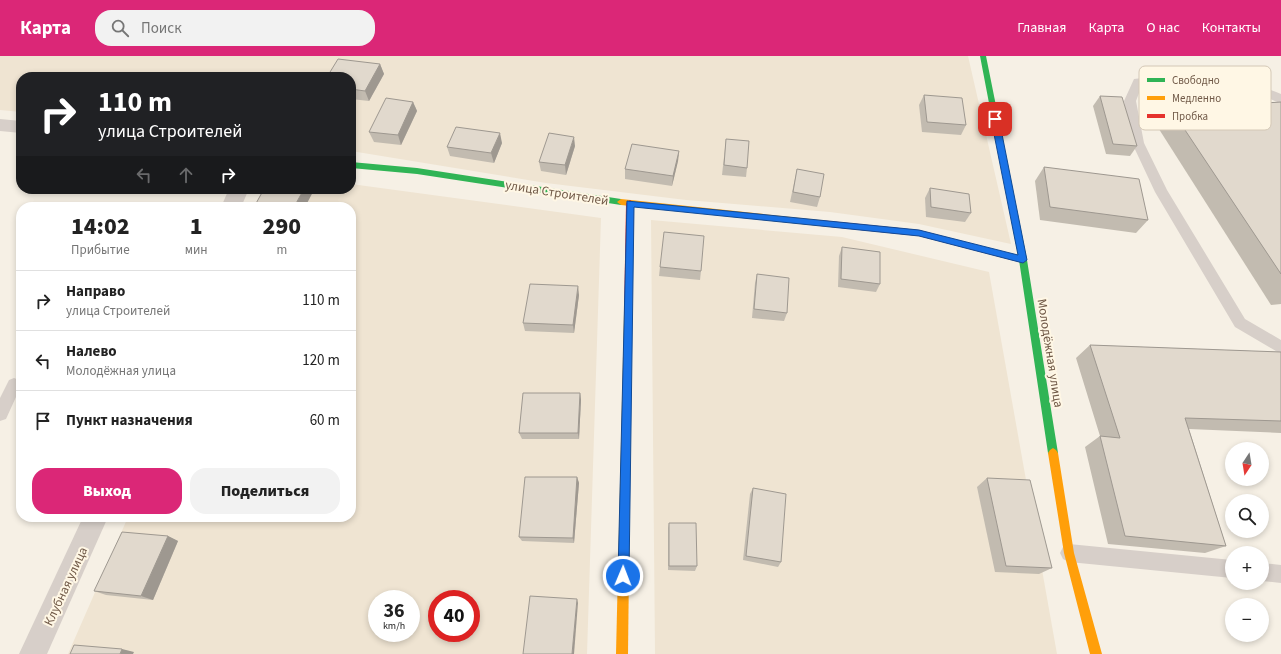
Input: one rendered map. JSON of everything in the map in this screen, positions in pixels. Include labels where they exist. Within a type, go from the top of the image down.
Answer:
[{"type":"street","name":"Молодёжная улица","points":[[983,56],[1023,260],[1069,553],[1096,654]]},
{"type":"street","points":[[0,124],[16,126]]},
{"type":"street","name":"улица Строителей","points":[[356,165],[417,171],[630,203],[919,233],[1023,260]]},
{"type":"street","points":[[622,654],[630,203]]},
{"type":"street","name":"Клубная улица","points":[[33,654],[94,522]]},
{"type":"lane","points":[[1139,82],[1130,101],[1138,143],[1161,192],[1240,323],[1281,348]]},
{"type":"lane","points":[[1271,95],[1281,99]]},
{"type":"lane","points":[[0,414],[12,385]]},
{"type":"lane","points":[[1069,553],[1225,568]]},
{"type":"lane","points":[[1269,573],[1281,574]]},
{"type":"shaded area","points":[[0,56],[968,56],[1011,244],[919,224],[830,212],[686,200],[546,183],[356,152],[356,72],[16,72],[16,112],[0,110]]},
{"type":"shaded area","points":[[356,185],[601,218],[587,654],[68,654],[126,522],[356,522],[356,202],[267,202],[273,194],[356,194]]},
{"type":"shaded area","points":[[651,220],[842,237],[989,272],[1057,654],[655,654]]},
{"type":"building","points":[[338,59],[380,64],[365,91],[356,90],[356,72],[330,72]]},
{"type":"building","points":[[924,95],[962,98],[966,125],[927,122]]},
{"type":"building","points":[[1100,96],[1122,97],[1137,146],[1113,144]]},
{"type":"building","points":[[386,98],[413,102],[398,135],[369,132]]},
{"type":"building","points":[[1281,102],[1281,274],[1185,130],[1271,130],[1271,103]]},
{"type":"building","points":[[456,127],[500,133],[491,153],[447,147]]},
{"type":"building","points":[[549,133],[574,137],[565,165],[539,162]]},
{"type":"building","points":[[726,139],[749,141],[747,168],[724,165]]},
{"type":"building","points":[[632,144],[679,151],[673,176],[625,169]]},
{"type":"building","points":[[1044,167],[1139,179],[1148,220],[1050,207]]},
{"type":"building","points":[[797,169],[824,174],[820,197],[793,192]]},
{"type":"building","points":[[930,188],[969,194],[971,213],[931,207]]},
{"type":"building","points":[[261,194],[301,194],[297,202],[257,202]]},
{"type":"building","points":[[664,232],[704,236],[701,271],[660,267]]},
{"type":"building","points":[[842,247],[880,252],[880,284],[841,279]]},
{"type":"building","points":[[757,274],[789,278],[787,313],[754,309]]},
{"type":"building","points":[[530,284],[578,286],[573,325],[523,323]]},
{"type":"building","points":[[1090,345],[1281,352],[1281,421],[1185,418],[1226,546],[1125,536],[1100,436],[1120,438]]},
{"type":"building","points":[[523,393],[580,393],[578,433],[519,433]]},
{"type":"building","points":[[525,477],[577,477],[573,538],[519,537]]},
{"type":"building","points":[[987,478],[1030,480],[1052,568],[1006,566]]},
{"type":"building","points":[[753,488],[786,494],[781,562],[746,556]]},
{"type":"building","points":[[669,523],[696,523],[697,566],[669,566]]},
{"type":"building","points":[[122,532],[168,536],[141,596],[94,591]]},
{"type":"building","points":[[530,596],[577,599],[572,654],[523,654]]},
{"type":"building","points":[[74,645],[122,649],[120,654],[70,654]]},
{"type":"traffic: fast","points":[[983,56],[1023,260],[1053,453]]},
{"type":"traffic: fast","points":[[356,165],[417,171],[621,202]]},
{"type":"traffic: slow","points":[[621,202],[820,223]]},
{"type":"traffic: slow","points":[[622,654],[628,314]]},
{"type":"traffic: slow","points":[[1053,453],[1069,553],[1096,654]]},
{"type":"traffic: jam","points":[[628,314],[630,203]]},
{"type":"traffic: jam","points":[[820,223],[919,233],[1023,260]]},
{"type":"route","points":[[623,576],[630,203],[919,233],[1023,260],[995,119]]}]
